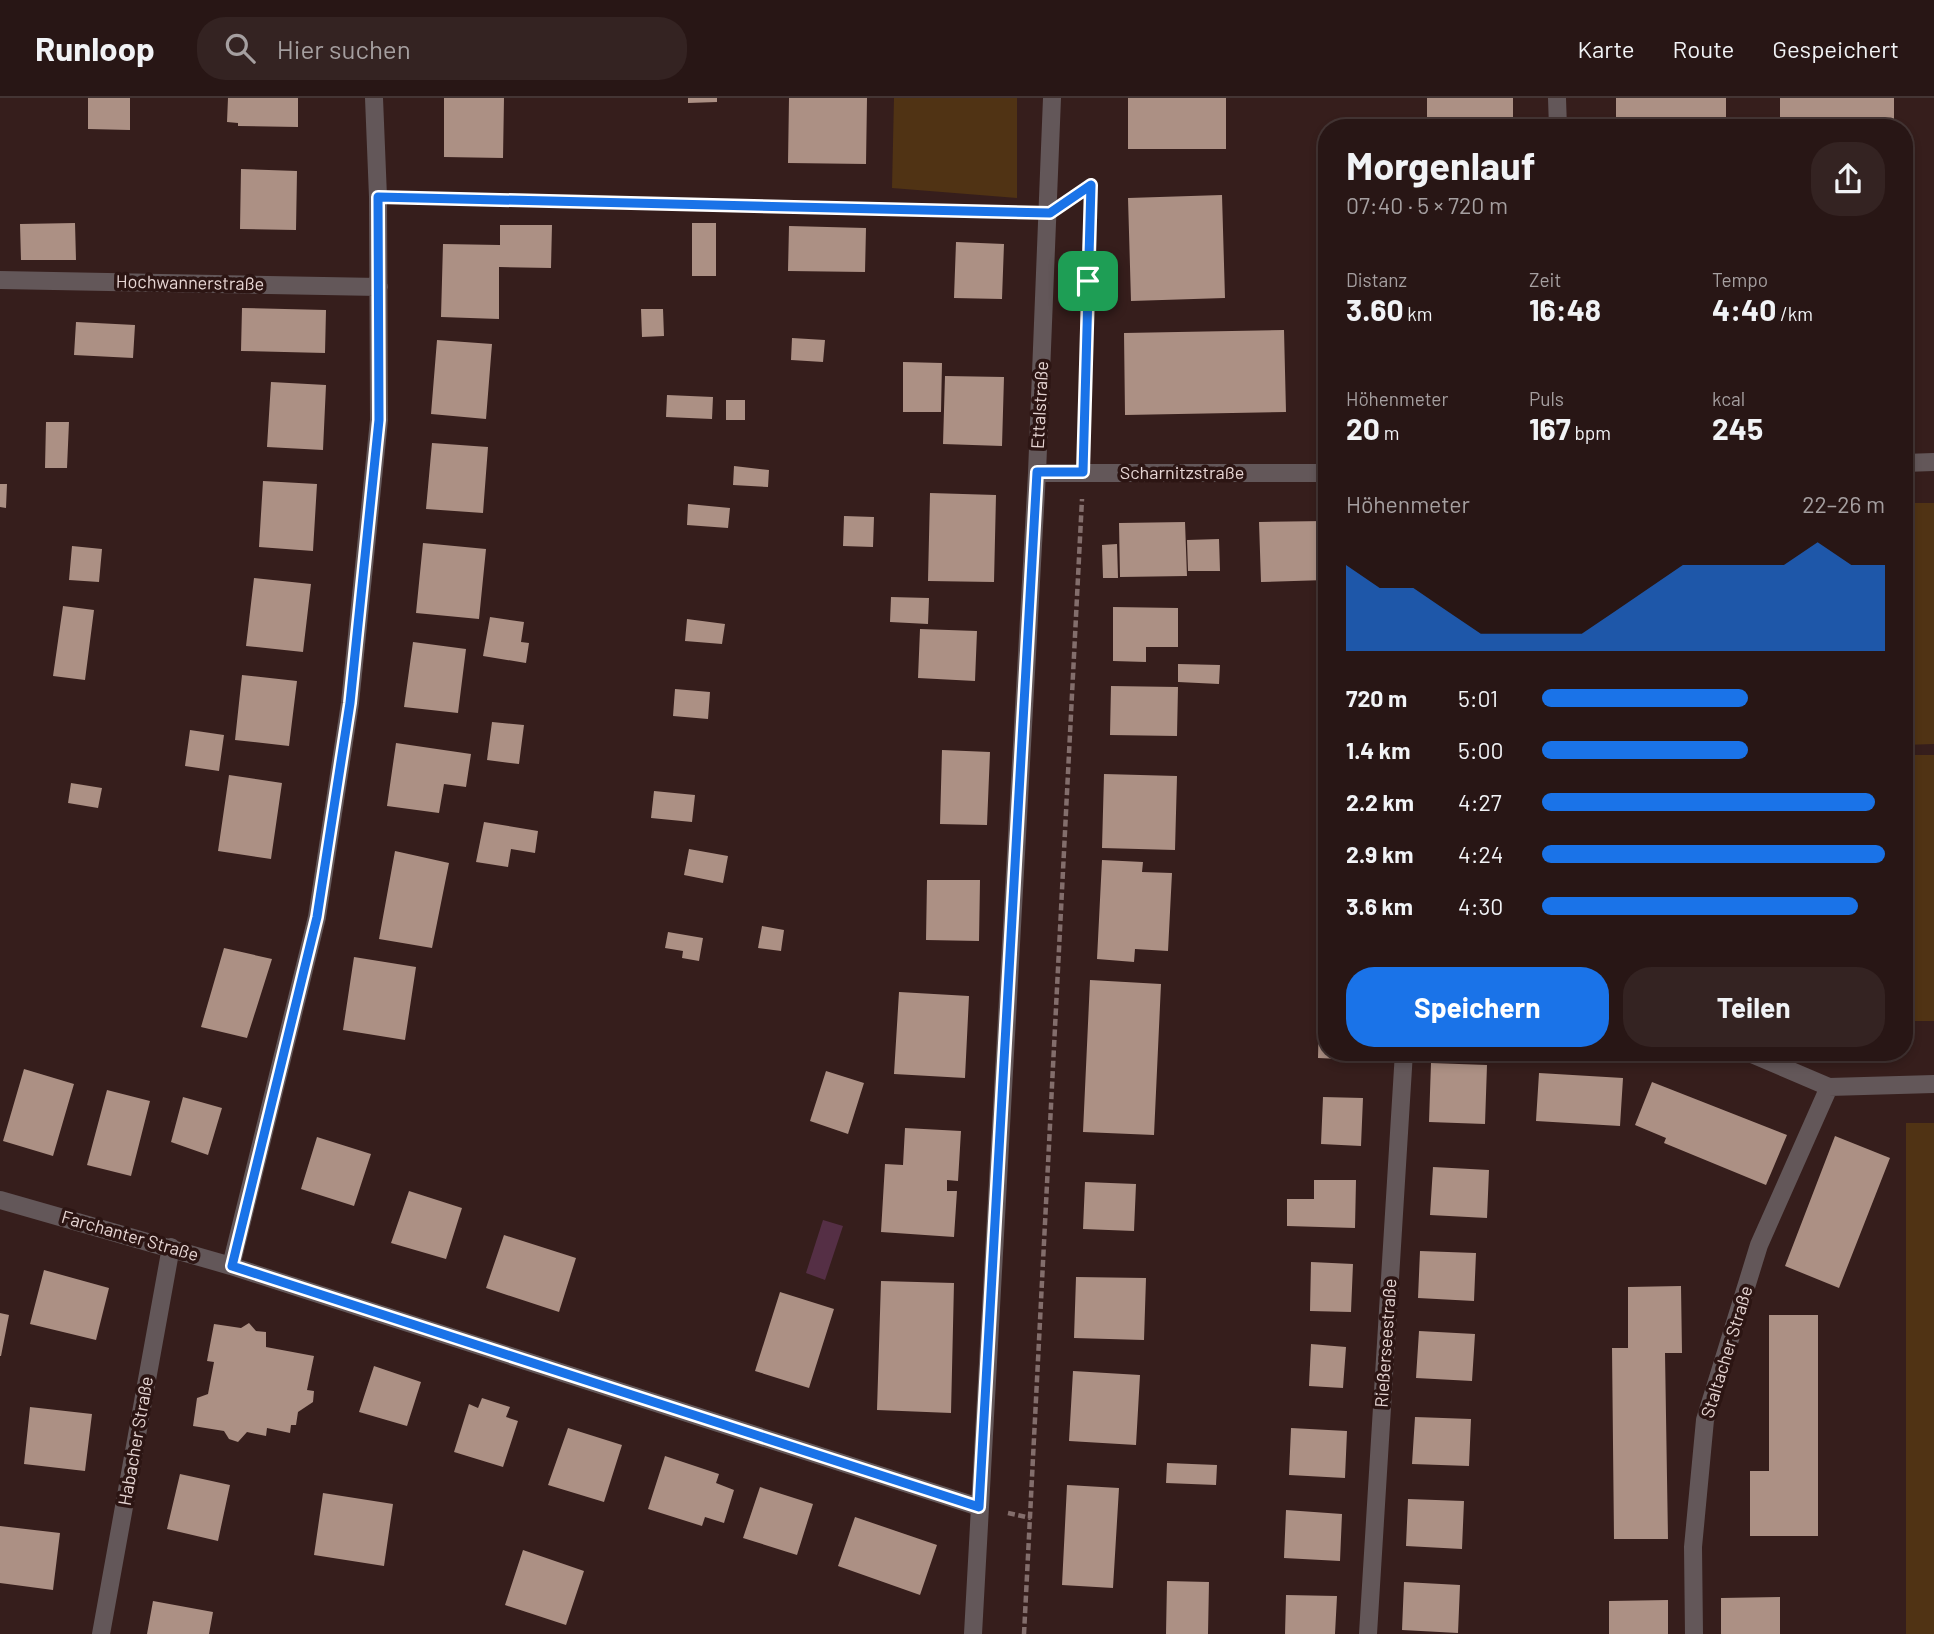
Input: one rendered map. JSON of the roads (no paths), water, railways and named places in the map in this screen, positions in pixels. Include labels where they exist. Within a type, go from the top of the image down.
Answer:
[{"type":"street","points":[[232,1266],[317,917],[350,703],[379,420],[378,197],[374,98]]},
{"type":"street","name":"Ettalstraße","points":[[973,1634],[1037,472],[1050,213],[1052,98]]},
{"type":"street","points":[[1557,98],[1558,119]]},
{"type":"street","name":"Hochwannerstraße","points":[[0,280],[379,287]]},
{"type":"street","points":[[1913,463],[1934,462]]},
{"type":"street","name":"Scharnitzstraße","points":[[1037,472],[1318,472]]},
{"type":"street","name":"Rießerseestraße","points":[[1368,1634],[1404,1061]]},
{"type":"street","points":[[1768,1061],[1829,1087],[1934,1084]]},
{"type":"street","name":"Staltacher Straße","points":[[1694,1634],[1693,1547],[1705,1420],[1759,1245],[1829,1087]]},
{"type":"street","name":"Farchanter Straße","points":[[0,1200],[172,1247],[979,1507]]},
{"type":"street","name":"Habacher Straße","points":[[101,1634],[172,1247]]}]
